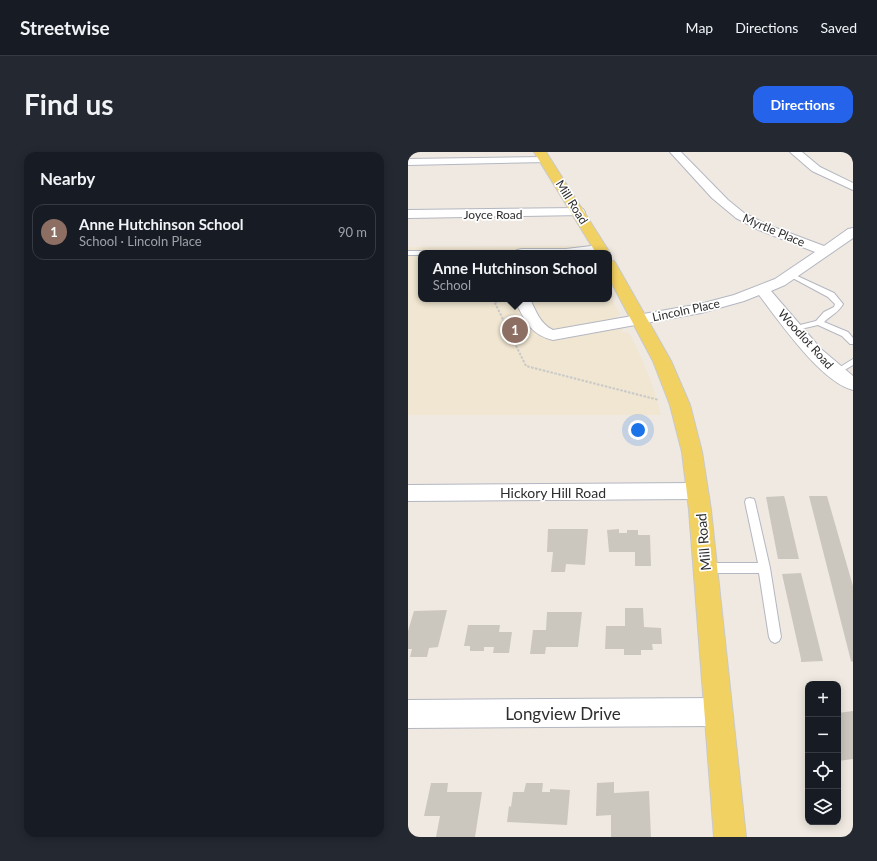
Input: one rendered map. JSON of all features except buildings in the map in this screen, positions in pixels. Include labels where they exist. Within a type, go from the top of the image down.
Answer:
[{"type":"main road","name":"Mill Road","points":[[543,156],[601,250]]},
{"type":"main road","name":"Mill Road","points":[[612,269],[662,361],[680,405],[692,452],[698,491],[730,837]]},
{"type":"street","name":"Myrtle Place","points":[[675,152],[724,202],[738,214],[762,226],[826,251]]},
{"type":"street","points":[[795,152],[816,169],[853,187]]},
{"type":"street","points":[[408,162],[543,156]]},
{"type":"street","name":"Joyce Road","points":[[408,214],[579,212]]},
{"type":"street","name":"Lincoln Place","points":[[524,302],[540,330],[545,334],[553,335],[616,325],[701,308],[739,298],[791,275],[853,232]]},
{"type":"street","name":"Woodlot Road","points":[[762,289],[813,351],[836,372],[853,384]]},
{"type":"street","name":"Hickory Hill Road","points":[[408,493],[698,491]]},
{"type":"street","name":"Longview Drive","points":[[408,714],[718,712]]},
{"type":"lane","points":[[791,275],[831,295],[839,304],[837,308],[827,314],[819,323],[795,329]]},
{"type":"lane","points":[[819,323],[845,334],[853,342]]},
{"type":"lane","points":[[836,372],[853,362]]},
{"type":"lane","points":[[750,502],[764,568],[775,637]]},
{"type":"lane","points":[[705,568],[764,568]]},
{"type":"path","points":[[495,302],[526,366],[661,401]]},
{"type":"shaded area","points":[[580,246],[582,250],[418,250],[418,302],[612,302],[612,300],[620,314],[617,316],[623,329],[621,332],[627,332],[631,336],[643,362],[654,390],[661,415],[408,415],[408,247]]},
{"type":"place","name":"Anne Hutchinson School","points":[[515,330]]}]
